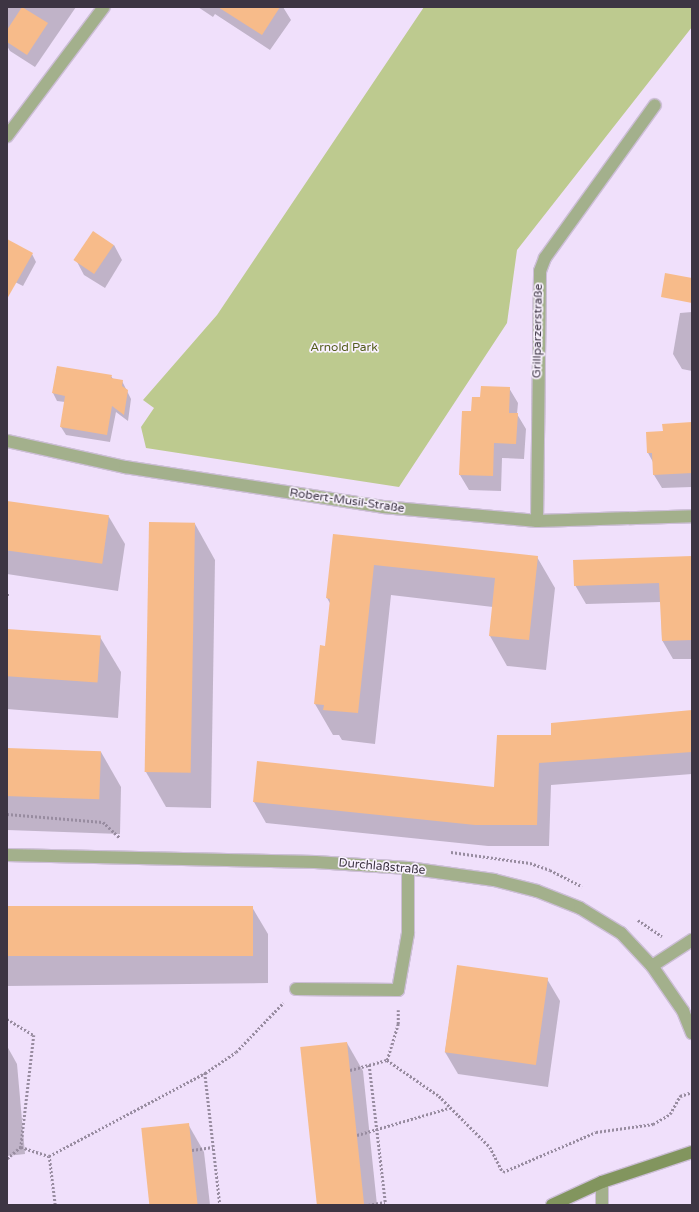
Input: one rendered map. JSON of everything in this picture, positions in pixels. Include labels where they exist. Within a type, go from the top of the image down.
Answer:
[{"type":"main road","points":[[552,1205],[602,1182],[692,1152]]},
{"type":"street","points":[[7,136],[104,7]]},
{"type":"street","name":"Grillparzerstraße","points":[[537,521],[540,272],[545,258],[655,105]]},
{"type":"street","name":"Robert-Musil-Straße","points":[[7,441],[125,467],[383,507],[537,521],[692,516]]},
{"type":"street","name":"Durchlaßstraße","points":[[7,855],[315,862],[408,868],[494,880],[537,891],[580,908],[622,933],[652,966],[683,1011],[692,1033]]},
{"type":"street","points":[[296,989],[398,990],[408,933],[408,868]]},
{"type":"street","points":[[652,966],[692,940]]},
{"type":"street","points":[[602,1182],[602,1205]]},
{"type":"path","points":[[21,1147],[49,1156],[205,1073],[236,1052],[296,989]]},
{"type":"path","points":[[387,1060],[398,1024],[398,990]]},
{"type":"path","points":[[7,1019],[34,1035],[21,1147],[7,1159]]},
{"type":"path","points":[[350,1070],[387,1060]]},
{"type":"path","points":[[387,1060],[439,1096],[449,1108],[490,1147],[503,1172],[596,1132],[653,1124],[670,1114],[680,1096],[692,1092]]},
{"type":"path","points":[[368,1205],[385,1202],[369,1065]]},
{"type":"path","points":[[205,1073],[220,1205]]},
{"type":"path","points":[[357,1135],[449,1108]]},
{"type":"path","points":[[192,1150],[213,1147]]},
{"type":"path","points":[[49,1156],[55,1205]]},
{"type":"green space","name":"Arnold Park","points":[[424,7],[692,7],[692,27],[517,250],[507,323],[399,487],[146,448],[141,427],[154,408],[143,400],[217,315]]},
{"type":"building","points":[[22,7],[48,23],[27,55],[7,42],[7,30]]},
{"type":"building","points":[[218,7],[280,7],[262,35]]},
{"type":"building","points":[[93,231],[114,245],[94,274],[73,260]]},
{"type":"building","points":[[7,239],[33,253],[7,299]]},
{"type":"building","points":[[665,273],[692,278],[692,303],[661,297]]},
{"type":"building","points":[[57,366],[112,375],[111,378],[123,380],[122,386],[128,390],[124,415],[112,406],[107,435],[60,427],[65,396],[52,393]]},
{"type":"building","points":[[481,386],[510,387],[509,413],[518,413],[516,444],[494,443],[493,476],[459,475],[462,411],[471,411],[472,397],[480,397]]},
{"type":"building","points":[[692,422],[692,473],[653,475],[652,453],[647,453],[646,432],[663,431],[662,424]]},
{"type":"building","points":[[7,501],[109,515],[102,564],[7,550]]},
{"type":"building","points":[[149,522],[195,523],[191,773],[145,772]]},
{"type":"building","points":[[333,534],[538,556],[529,640],[489,636],[495,578],[374,565],[358,713],[323,710],[324,705],[314,704],[320,645],[325,646],[330,599],[326,598]]},
{"type":"building","points":[[692,556],[692,640],[662,641],[659,583],[574,586],[573,560]]},
{"type":"building","points":[[7,629],[101,636],[97,682],[7,676]]},
{"type":"building","points":[[692,710],[692,752],[539,763],[537,825],[475,825],[253,802],[257,761],[494,787],[497,735],[551,735],[551,723]]},
{"type":"building","points":[[7,748],[101,751],[99,799],[7,796]]},
{"type":"building","points":[[7,906],[253,906],[253,956],[7,956]]},
{"type":"building","points":[[457,965],[548,978],[536,1065],[445,1052]]},
{"type":"building","points":[[347,1042],[364,1205],[317,1205],[300,1047]]},
{"type":"building","points":[[189,1123],[198,1205],[149,1205],[141,1128]]}]
